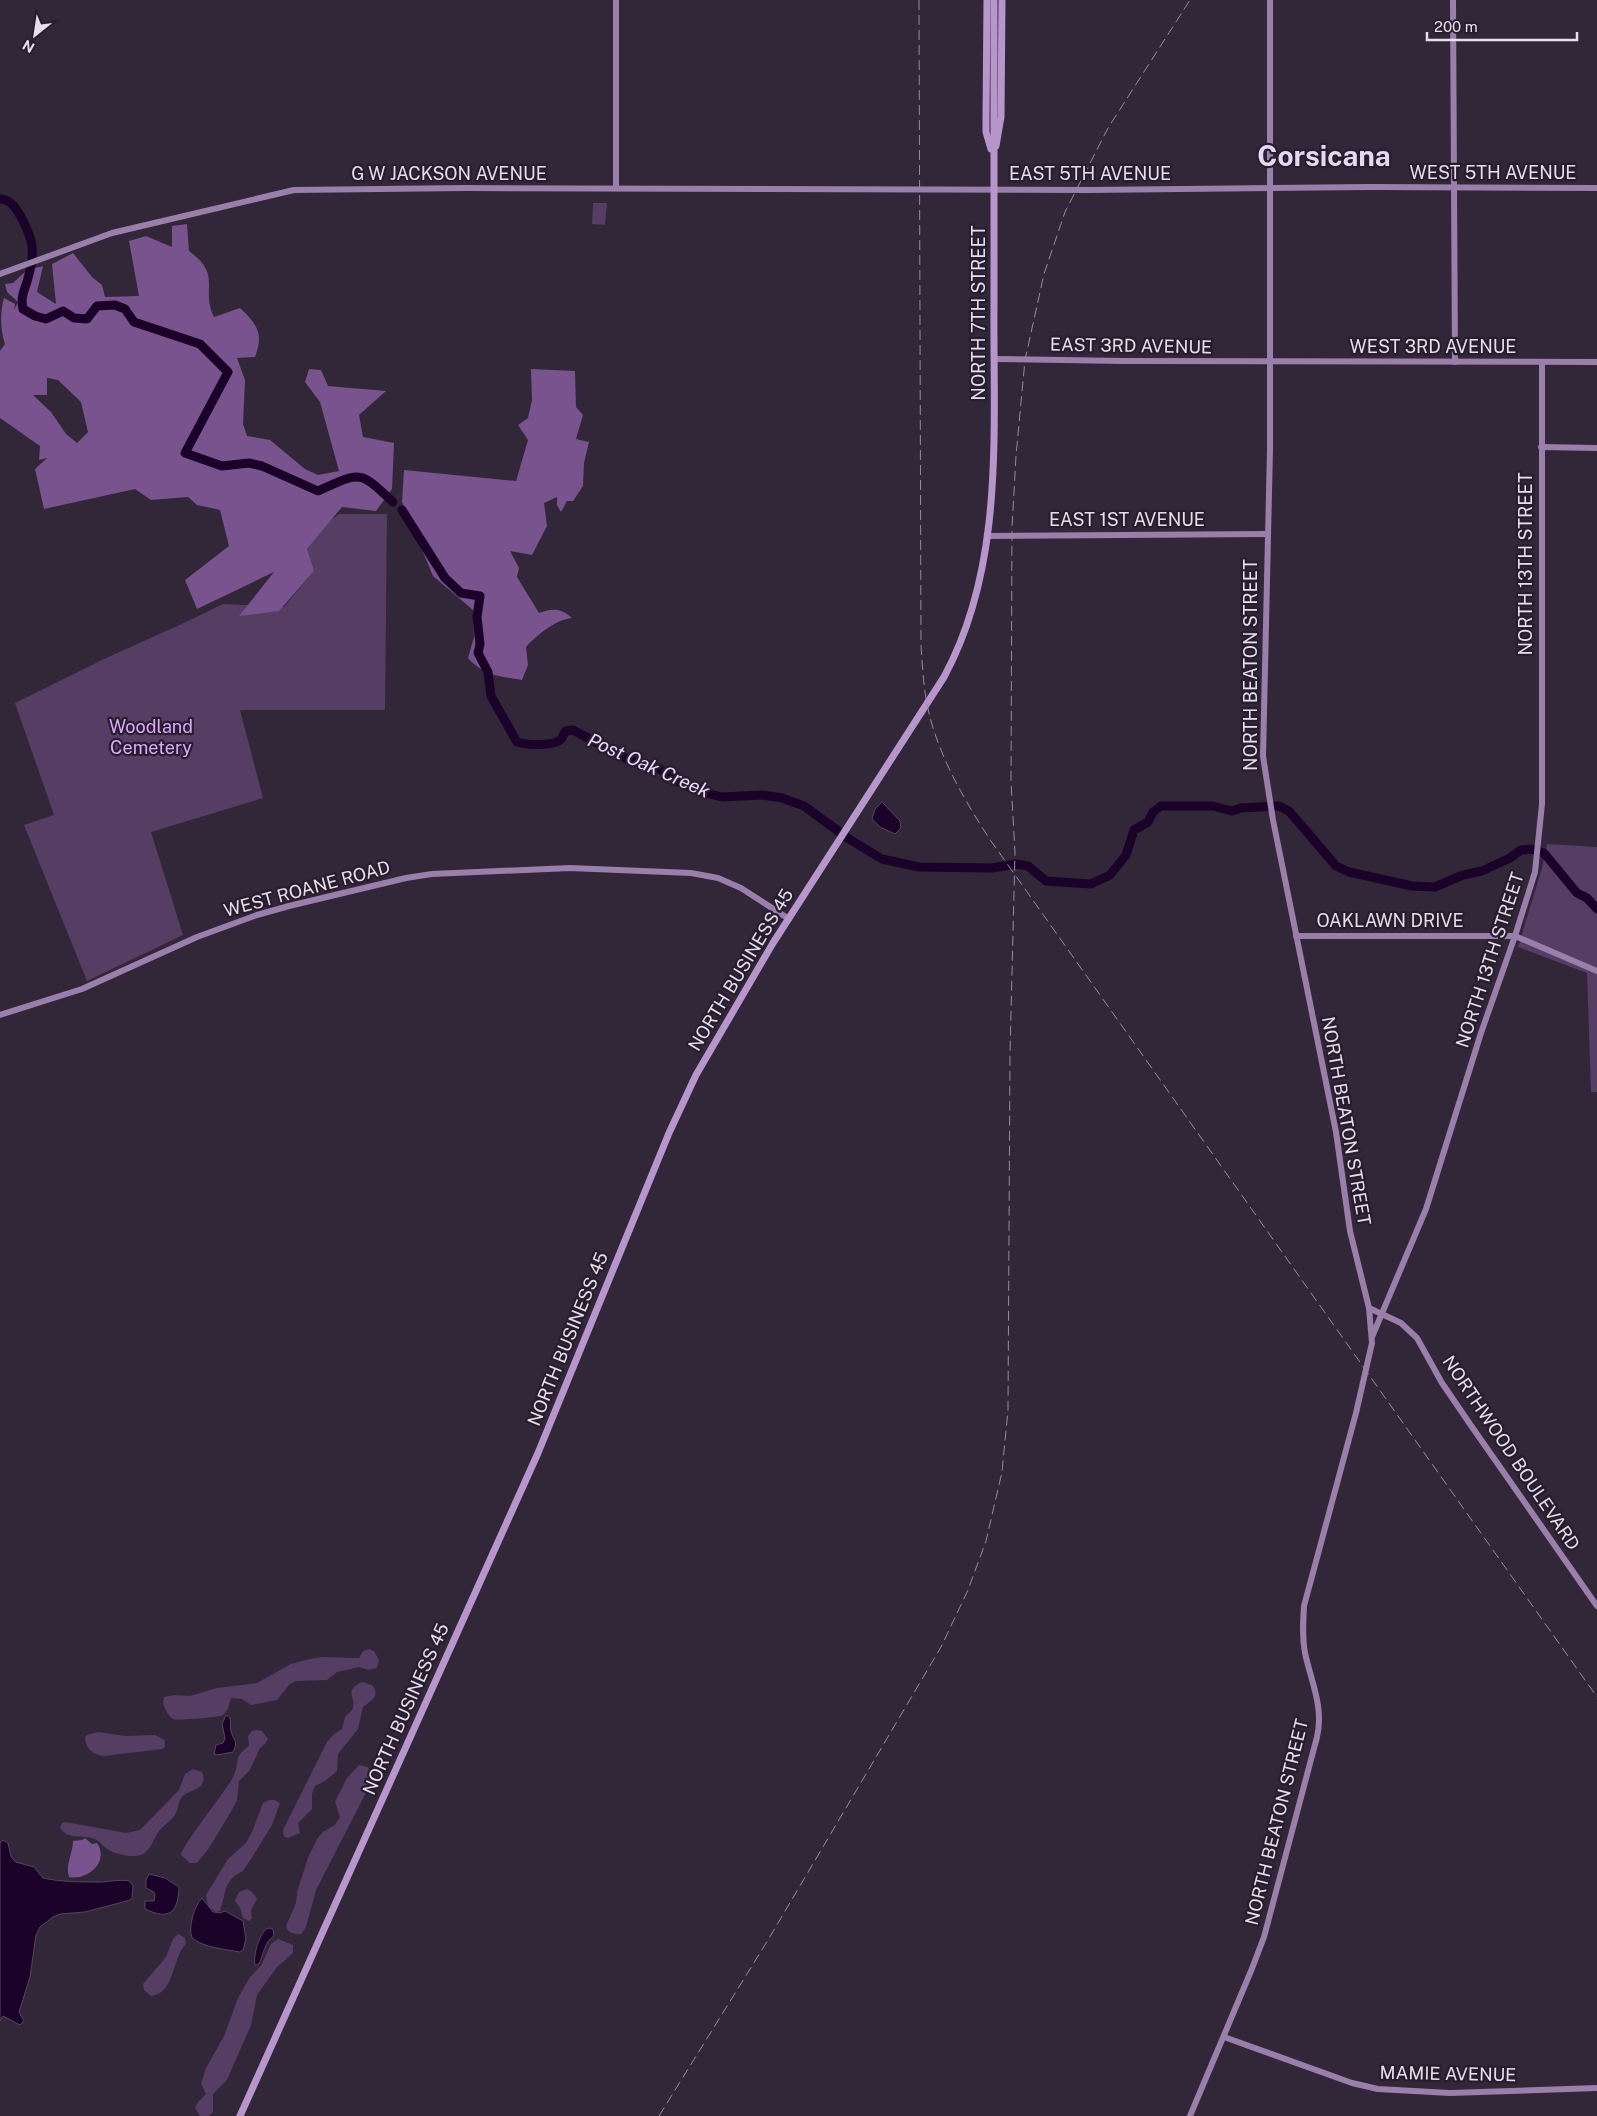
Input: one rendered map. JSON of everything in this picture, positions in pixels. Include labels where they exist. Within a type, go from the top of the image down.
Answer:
[{"type":"main road","points":[[987,0],[986,132],[994,156]]},
{"type":"main road","name":"NORTH 7TH STREET","points":[[975,600],[987,536],[994,449],[994,0]]},
{"type":"main road","points":[[994,156],[1000,132],[1001,117],[1002,0]]},
{"type":"main road","name":"NORTH BUSINESS 45","points":[[240,2116],[538,1453],[669,1133],[696,1074],[788,919],[944,677],[965,632],[975,600]]},
{"type":"street","points":[[616,0],[616,188]]},
{"type":"street","name":"NORTH BEATON STREET","points":[[1190,2116],[1224,2038],[1264,1937],[1319,1730],[1317,1694],[1304,1641],[1304,1606],[1356,1413],[1370,1356],[1371,1338],[1369,1308],[1350,1231],[1336,1132],[1273,820],[1263,756],[1266,534],[1270,449],[1270,0]]},
{"type":"street","points":[[1453,0],[1455,362]]},
{"type":"street","name":"EAST 5TH AVENUE","points":[[910,188],[1270,189]]},
{"type":"street","name":"G W JACKSON AVENUE","points":[[0,274],[112,233],[294,190],[910,188]]},
{"type":"street","name":"WEST 5TH AVENUE","points":[[1270,189],[1597,188]]},
{"type":"street","name":"EAST 3RD AVENUE","points":[[994,359],[1269,362]]},
{"type":"street","name":"WEST 3RD AVENUE","points":[[1269,362],[1597,362]]},
{"type":"street","name":"NORTH 13TH STREET","points":[[1371,1338],[1426,1209],[1534,872],[1542,804],[1542,363]]},
{"type":"street","points":[[1541,447],[1597,448]]},
{"type":"street","name":"EAST 1ST AVENUE","points":[[987,536],[1266,534]]},
{"type":"street","name":"WEST ROANE ROAD","points":[[0,1015],[82,989],[197,937],[257,915],[406,878],[455,872],[570,868],[639,872],[692,872],[718,878],[741,888],[788,919]]},
{"type":"street","name":"OAKLAWN DRIVE","points":[[1296,936],[1515,936],[1597,970]]},
{"type":"street","name":"NORTHWOOD BOULEVARD","points":[[1369,1308],[1401,1323],[1417,1338],[1442,1383],[1472,1428],[1597,1606]]},
{"type":"street","name":"MAMIE AVENUE","points":[[1224,2038],[1352,2083],[1378,2089],[1450,2093],[1594,2088]]},
{"type":"green space","points":[[593,203],[607,203],[605,225],[592,224]]},
{"type":"green space","name":"Woodland Cemetery","points":[[339,514],[387,514],[385,710],[240,710],[263,798],[151,832],[183,935],[87,981],[24,825],[54,815],[15,703],[223,604],[284,607],[312,573],[302,543]]},
{"type":"green space","points":[[1547,844],[1597,847],[1597,1092],[1591,1092],[1587,973],[1518,947],[1542,868]]},
{"type":"green space","points":[[369,1649],[374,1651],[379,1660],[377,1668],[368,1670],[359,1667],[337,1672],[327,1680],[296,1681],[290,1684],[277,1700],[251,1705],[242,1699],[231,1698],[226,1711],[220,1716],[173,1719],[168,1714],[163,1703],[164,1697],[175,1695],[190,1696],[217,1688],[257,1683],[291,1664],[305,1660],[321,1657],[359,1658],[363,1651]]},
{"type":"green space","points":[[362,1682],[372,1685],[375,1689],[374,1698],[363,1707],[358,1729],[338,1754],[337,1771],[325,1781],[315,1786],[312,1794],[312,1809],[298,1823],[300,1833],[288,1838],[284,1837],[283,1830],[327,1742],[342,1729],[345,1717],[353,1708],[353,1688]]},
{"type":"green space","points":[[252,1731],[262,1731],[268,1739],[260,1748],[250,1770],[239,1781],[237,1800],[209,1848],[197,1863],[190,1863],[181,1855],[182,1851],[231,1781],[240,1754],[249,1746],[248,1736]]},
{"type":"green space","points":[[98,1732],[125,1736],[155,1735],[165,1740],[165,1747],[162,1749],[104,1756],[93,1753],[85,1738],[87,1735]]},
{"type":"green space","points":[[359,1765],[368,1767],[372,1778],[371,1783],[316,1890],[306,1927],[301,1934],[292,1933],[286,1926],[296,1903],[297,1892],[308,1858],[317,1839],[323,1832],[335,1825],[340,1817],[335,1802],[347,1778]]},
{"type":"green space","points":[[193,1769],[202,1772],[202,1783],[198,1788],[182,1797],[175,1815],[159,1831],[147,1851],[141,1855],[128,1856],[114,1852],[107,1849],[99,1841],[88,1837],[71,1836],[60,1828],[62,1823],[65,1822],[126,1833],[140,1830],[179,1790],[185,1774]]},
{"type":"green space","points":[[275,1800],[280,1803],[272,1825],[243,1871],[234,1876],[227,1885],[220,1911],[216,1912],[208,1906],[206,1895],[228,1859],[246,1843],[263,1803]]},
{"type":"green space","points":[[247,1889],[257,1899],[251,1910],[252,1918],[249,1921],[243,1918],[240,1908],[235,1901],[239,1892]]},
{"type":"green space","points":[[178,1934],[185,1938],[186,1944],[181,1950],[165,1989],[159,1994],[151,1996],[144,1990],[143,1984],[166,1957],[173,1939]]},
{"type":"green space","points":[[278,1939],[293,1945],[293,1953],[277,1967],[257,1995],[251,2025],[227,2080],[213,2094],[213,2112],[209,2116],[200,2116],[195,2108],[206,2094],[201,2084],[206,2068],[224,2036],[238,1998],[250,1977],[261,1966],[271,1944]]},
{"type":"shaded area","points":[[187,224],[189,251],[199,260],[208,275],[210,307],[214,317],[240,308],[251,319],[257,329],[259,341],[255,357],[237,358],[245,380],[243,424],[247,436],[270,440],[305,469],[318,475],[339,471],[320,402],[305,382],[309,369],[321,370],[328,386],[386,391],[359,415],[363,437],[394,443],[392,489],[376,511],[342,507],[307,549],[314,571],[279,611],[239,616],[274,572],[197,609],[185,580],[229,546],[220,510],[197,505],[188,497],[151,500],[135,489],[44,509],[35,469],[47,458],[39,460],[40,446],[0,418],[0,351],[5,344],[1,327],[2,309],[4,298],[15,304],[14,310],[18,302],[7,292],[5,284],[13,283],[27,270],[43,266],[37,292],[56,304],[52,264],[73,253],[92,277],[102,285],[105,297],[139,296],[129,241],[146,236],[172,247],[172,226]],"holes":[[[47,378],[58,380],[81,402],[88,432],[77,443],[66,434],[51,412],[33,395],[47,395]]]},
{"type":"shaded area","points":[[531,369],[575,371],[576,407],[583,415],[576,439],[589,442],[584,463],[583,486],[573,501],[567,501],[561,512],[557,505],[557,497],[544,503],[547,526],[532,555],[510,551],[519,568],[517,577],[539,613],[557,610],[564,612],[572,618],[547,628],[526,647],[528,665],[522,680],[486,672],[468,658],[474,637],[473,610],[433,576],[402,502],[404,470],[516,481],[528,440],[518,425],[528,418],[532,400]]},
{"type":"shaded area","points":[[882,802],[900,821],[901,828],[895,834],[880,827],[872,819],[875,809]]},
{"type":"shaded area","points":[[226,1715],[230,1718],[235,1745],[233,1752],[217,1755],[214,1754],[216,1745],[223,1743],[225,1738],[222,1724]]},
{"type":"shaded area","points":[[85,1838],[92,1844],[97,1843],[101,1857],[99,1863],[95,1869],[83,1876],[69,1877],[68,1868],[73,1841]]},
{"type":"shaded area","points":[[3,1840],[8,1843],[11,1857],[16,1862],[34,1867],[43,1878],[78,1882],[126,1880],[130,1881],[133,1886],[132,1899],[85,1912],[60,1914],[40,1927],[36,1935],[30,1977],[19,2012],[24,2021],[20,2025],[3,2016],[0,2021],[0,1843]]},
{"type":"shaded area","points":[[149,1874],[165,1878],[179,1887],[177,1903],[171,1912],[161,1914],[145,1909],[145,1901],[154,1901],[155,1896],[154,1892],[146,1888],[146,1880]]},
{"type":"shaded area","points":[[202,1898],[213,1912],[220,1913],[225,1911],[243,1921],[246,1939],[243,1950],[240,1952],[215,1948],[192,1938],[192,1917],[196,1906]]},
{"type":"shaded area","points":[[273,1929],[274,1936],[266,1945],[259,1964],[255,1965],[256,1951],[260,1939],[265,1930]]},
{"type":"waterway","name":"Post Oak Creek","points":[[0,199],[9,202],[16,209],[28,231],[32,245],[32,260],[22,297],[23,309],[35,316],[46,319],[63,311],[74,318],[87,319],[97,306],[115,305],[125,309],[134,322],[200,344],[228,372],[185,453],[222,466],[249,463],[262,466],[318,491],[351,477],[358,477],[373,484],[393,502]]},
{"type":"waterway","name":"Post Oak Creek","points":[[402,510],[445,578],[461,593],[480,596],[477,617],[480,644],[478,653],[488,672],[491,696],[517,742],[527,744],[553,743],[562,738],[566,731],[573,730],[629,760],[658,768],[680,783],[702,792],[722,797],[763,795],[782,798],[804,806],[849,839],[882,859],[919,867],[992,868],[1016,864],[1028,866],[1046,881],[1091,884],[1110,875],[1126,855],[1134,830],[1148,822],[1153,812],[1161,806],[1213,806],[1232,811],[1241,808],[1279,806],[1289,811],[1336,866],[1349,872],[1412,886],[1435,887],[1463,875],[1482,871],[1510,858],[1521,850],[1531,849],[1544,853],[1577,893],[1587,898],[1597,909]]},
{"type":"railway","points":[[919,0],[921,646],[924,686],[929,712],[941,751],[969,807],[991,841],[1597,1697]]},
{"type":"railway","points":[[659,2116],[768,1940],[941,1647],[968,1590],[986,1541],[1002,1472],[1008,1410],[1010,1054],[1015,852],[1011,782],[1012,527],[1016,456],[1025,360],[1044,274],[1065,212],[1108,128],[1190,0]]},
{"type":"district","name":"Corsicana","points":[[1324,156]]}]
